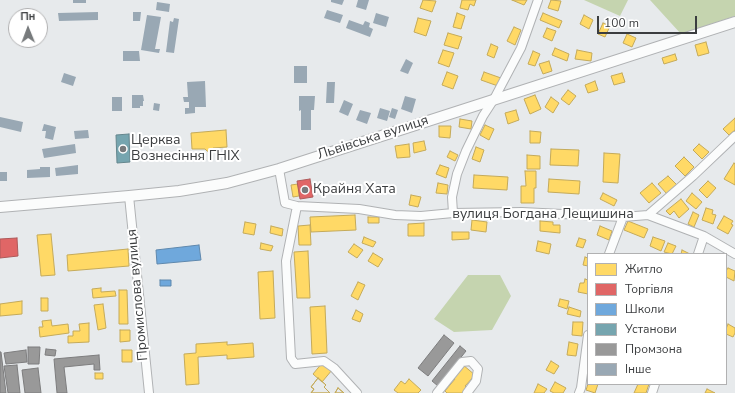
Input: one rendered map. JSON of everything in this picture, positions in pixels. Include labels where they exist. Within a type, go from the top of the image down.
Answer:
[{"type":"main road","name":"Львівська вулиця","points":[[0,207],[179,191],[227,184],[279,169],[735,22]]},
{"type":"street","points":[[453,213],[452,197],[456,174],[483,116],[494,99],[521,48],[538,0]]},
{"type":"street","name":"вулиця Богдана Лещишина","points":[[297,206],[359,209],[401,215],[421,216],[453,213],[522,212],[623,217],[648,215],[693,176],[735,136]]},
{"type":"street","points":[[279,169],[285,203],[297,206],[286,261],[291,358],[295,364],[324,361],[334,368],[356,393]]},
{"type":"street","name":"Промислова вулиця","points":[[129,196],[148,393]]},
{"type":"street","points":[[648,215],[704,236],[735,254]]},
{"type":"street","points":[[609,253],[623,217]]},
{"type":"street","points":[[698,253],[704,236]]},
{"type":"street","points":[[579,393],[587,343]]},
{"type":"street","points":[[437,393],[462,362],[471,361],[478,369],[476,381],[467,393]]},
{"type":"green space","points":[[584,0],[628,0],[620,16]]},
{"type":"green space","points":[[650,0],[735,0],[735,16],[681,34]]},
{"type":"green space","points":[[468,275],[500,275],[511,296],[492,330],[454,332],[434,319]]},
{"type":"building: Житло","points":[[423,0],[436,1],[432,12],[420,8]]},
{"type":"building: Житло","points":[[462,0],[476,0],[474,6],[470,4],[468,10],[460,8]]},
{"type":"building: Житло","points":[[512,0],[527,0],[524,5]]},
{"type":"building: Житло","points":[[551,0],[561,1],[558,11],[548,8]]},
{"type":"building: Житло","points":[[457,13],[465,16],[461,29],[453,27]]},
{"type":"building: Житло","points":[[543,13],[562,21],[559,28],[540,20]]},
{"type":"building: Житло","points":[[584,15],[593,20],[589,29],[580,24]]},
{"type":"building: Житло","points":[[418,18],[431,21],[426,36],[414,32]]},
{"type":"building: Житло","points":[[603,23],[610,26],[605,37],[598,34]]},
{"type":"building: Житло","points":[[514,27],[521,30],[515,45],[507,41]]},
{"type":"building: Житло","points":[[547,28],[556,31],[552,41],[543,37]]},
{"type":"building: Житло","points":[[448,33],[462,37],[458,49],[444,45]]},
{"type":"building: Житло","points":[[627,34],[636,38],[632,47],[623,43]]},
{"type":"building: Житло","points":[[706,42],[709,53],[698,56],[695,45]]},
{"type":"building: Житло","points":[[491,44],[498,47],[494,58],[487,55]]},
{"type":"building: Житло","points":[[555,48],[569,54],[567,61],[552,55]]},
{"type":"building: Житло","points":[[443,50],[454,53],[449,67],[438,63]]},
{"type":"building: Житло","points":[[577,50],[592,53],[591,61],[575,59]]},
{"type":"building: Житло","points":[[533,51],[540,54],[535,66],[528,64]]},
{"type":"building: Житло","points":[[675,54],[677,60],[664,64],[662,58]]},
{"type":"building: Житло","points":[[549,61],[552,71],[543,74],[539,64]]},
{"type":"building: Житло","points":[[447,72],[458,76],[453,89],[442,85]]},
{"type":"building: Житло","points":[[484,72],[501,78],[498,86],[481,80]]},
{"type":"building: Житло","points":[[622,73],[625,82],[614,85],[611,76]]},
{"type":"building: Житло","points":[[595,81],[598,90],[588,93],[585,85]]},
{"type":"building: Житло","points":[[568,90],[576,96],[569,105],[561,99]]},
{"type":"building: Житло","points":[[535,95],[541,109],[530,114],[524,99]]},
{"type":"building: Житло","points":[[551,97],[559,103],[553,113],[545,107]]},
{"type":"building: Житло","points":[[516,110],[519,120],[508,124],[505,113]]},
{"type":"building: Житло","points":[[735,118],[735,130],[729,135],[723,129]]},
{"type":"building: Житло","points":[[460,119],[472,121],[471,129],[459,127]]},
{"type":"building: Житло","points":[[485,125],[494,129],[489,140],[480,135]]},
{"type":"building: Житло","points":[[439,126],[451,126],[450,138],[439,137]]},
{"type":"building: Житло","points":[[226,130],[227,147],[213,148],[210,152],[205,149],[192,149],[191,133]]},
{"type":"building: Житло","points":[[530,131],[541,132],[540,143],[530,143]]},
{"type":"building: Житло","points":[[424,141],[426,150],[414,153],[413,143]]},
{"type":"building: Житло","points":[[409,144],[410,157],[397,158],[395,146]]},
{"type":"building: Житло","points":[[699,144],[709,152],[702,159],[693,150]]},
{"type":"building: Житло","points":[[476,147],[484,150],[480,162],[472,159]]},
{"type":"building: Житло","points":[[551,149],[579,150],[578,166],[550,165]]},
{"type":"building: Житло","points":[[450,151],[458,155],[455,161],[447,157]]},
{"type":"building: Житло","points":[[604,153],[620,154],[618,183],[603,182]]},
{"type":"building: Житло","points":[[527,155],[540,156],[540,169],[527,169]]},
{"type":"building: Житло","points":[[684,157],[694,167],[685,176],[675,166]]},
{"type":"building: Житло","points":[[734,163],[735,164],[735,185],[724,179]]},
{"type":"building: Житло","points":[[440,165],[449,168],[446,178],[436,174]]},
{"type":"building: Житло","points":[[525,171],[536,171],[534,203],[521,203],[521,186],[526,186]]},
{"type":"building: Житло","points":[[474,175],[508,177],[507,190],[473,188]]},
{"type":"building: Житло","points":[[668,176],[677,185],[667,194],[658,184]]},
{"type":"building: Житло","points":[[549,179],[580,181],[579,194],[548,192]]},
{"type":"building: Житло","points":[[708,181],[716,188],[707,198],[699,190]]},
{"type":"building: Житло","points":[[438,183],[448,185],[447,194],[436,193]]},
{"type":"building: Житло","points":[[652,183],[661,193],[649,203],[640,193]]},
{"type":"building: Житло","points":[[298,184],[299,196],[293,197],[291,185]]},
{"type":"building: Житло","points":[[603,193],[617,200],[614,206],[600,199]]},
{"type":"building: Житло","points":[[692,193],[702,202],[696,209],[686,201]]},
{"type":"building: Житло","points":[[411,195],[421,197],[418,207],[409,205]]},
{"type":"building: Житло","points":[[681,199],[689,209],[679,218],[674,211],[670,215],[666,211]]},
{"type":"building: Житло","points":[[706,208],[713,210],[712,214],[716,215],[713,224],[702,220]]},
{"type":"building: Житло","points":[[693,212],[699,215],[694,227],[688,224]]},
{"type":"building: Житло","points":[[355,215],[356,230],[311,232],[310,217]]},
{"type":"building: Житло","points":[[724,216],[733,221],[731,224],[733,225],[728,234],[717,228]]},
{"type":"building: Житло","points":[[368,217],[379,217],[379,223],[368,223]]},
{"type":"building: Житло","points":[[472,220],[487,222],[486,232],[471,230]]},
{"type":"building: Житло","points":[[540,221],[553,222],[553,225],[560,225],[560,233],[540,231]]},
{"type":"building: Житло","points":[[628,221],[648,229],[644,238],[624,230]]},
{"type":"building: Житло","points":[[245,222],[256,224],[254,235],[243,233]]},
{"type":"building: Житло","points":[[424,223],[424,236],[408,236],[408,224]]},
{"type":"building: Житло","points":[[310,225],[311,245],[299,245],[298,226]]},
{"type":"building: Житло","points":[[271,226],[283,229],[282,236],[270,233]]},
{"type":"building: Житло","points":[[600,226],[612,231],[609,240],[597,235]]},
{"type":"building: Житло","points":[[452,232],[469,232],[469,239],[452,240]]},
{"type":"building: Житло","points":[[51,234],[55,275],[41,276],[37,235]]},
{"type":"building: Житло","points":[[364,237],[376,242],[373,247],[362,243]]},
{"type":"building: Житло","points":[[653,237],[665,241],[661,251],[650,246]]},
{"type":"building: Житло","points":[[579,238],[586,240],[583,248],[576,246]]},
{"type":"building: Житло","points":[[538,241],[551,244],[549,254],[536,251]]},
{"type":"building: Житло","points":[[261,243],[273,246],[271,251],[260,249]]},
{"type":"building: Житло","points":[[668,243],[676,246],[672,253],[664,252]]},
{"type":"building: Житло","points":[[354,244],[363,250],[357,258],[348,252]]},
{"type":"building: Житло","points":[[128,249],[129,266],[68,271],[67,255]]},
{"type":"building: Житло","points":[[682,250],[688,253],[681,253]]},
{"type":"building: Житло","points":[[308,251],[310,298],[297,298],[294,252]]},
{"type":"building: Житло","points":[[373,253],[383,259],[378,267],[368,261]]},
{"type":"building: Житло","points":[[585,257],[587,258],[587,266],[583,265]]},
{"type":"building: Житло","points":[[728,268],[735,271],[734,281],[727,278]]},
{"type":"building: Житло","points":[[273,271],[275,318],[260,319],[258,272]]},
{"type":"building: Житло","points":[[585,279],[587,280],[587,294],[578,292],[580,283],[584,283]]},
{"type":"building: Житло","points":[[358,282],[365,285],[358,300],[351,296]]},
{"type":"building: Житло","points":[[101,288],[101,292],[115,291],[116,296],[93,298],[92,289]]},
{"type":"building: Житло","points":[[119,290],[127,290],[128,324],[119,324]]},
{"type":"building: Житло","points":[[41,298],[48,298],[48,311],[41,311]]},
{"type":"building: Житло","points":[[560,299],[569,301],[567,309],[558,306]]},
{"type":"building: Житло","points":[[22,301],[22,314],[0,316],[0,304]]},
{"type":"building: Житло","points":[[103,304],[106,328],[98,330],[94,305]]},
{"type":"building: Житло","points":[[325,306],[327,353],[312,354],[310,307]]},
{"type":"building: Житло","points":[[569,307],[581,311],[580,317],[567,314]]},
{"type":"building: Житло","points":[[356,310],[363,314],[360,322],[352,319]]},
{"type":"building: Житло","points":[[51,320],[52,326],[68,324],[69,333],[40,337],[39,327],[43,327],[42,321]]},
{"type":"building: Житло","points":[[573,322],[583,322],[582,336],[572,335]]},
{"type":"building: Житло","points":[[89,323],[89,342],[68,343],[68,336],[73,336],[73,331],[80,331],[79,324]]},
{"type":"building: Житло","points":[[728,324],[735,328],[733,337],[727,334]]},
{"type":"building: Житло","points":[[120,330],[130,330],[130,341],[120,342]]},
{"type":"building: Житло","points":[[227,342],[227,345],[253,343],[254,357],[227,359],[227,355],[198,357],[199,384],[186,385],[184,354],[196,353],[196,344]]},
{"type":"building: Житло","points":[[569,342],[578,344],[576,356],[567,355]]},
{"type":"building: Житло","points":[[122,350],[132,350],[132,362],[122,362]]},
{"type":"building: Житло","points":[[551,361],[559,366],[554,374],[546,370]]},
{"type":"building: Житло","points":[[323,362],[332,370],[322,382],[313,374]]},
{"type":"building: Житло","points":[[463,365],[475,375],[465,386],[467,388],[462,393],[447,393],[445,391],[455,379],[453,377]]},
{"type":"building: Житло","points":[[95,373],[103,373],[103,379],[95,379]]},
{"type":"building: Житло","points":[[318,378],[326,385],[324,387],[330,393],[311,393],[314,389],[311,387]]},
{"type":"building: Житло","points":[[318,378],[326,385],[324,387],[330,393],[311,393],[314,389],[311,387]]},
{"type":"building: Житло","points":[[409,379],[421,390],[418,393],[398,393],[394,390],[401,381],[405,384]]},
{"type":"building: Житло","points":[[555,382],[566,388],[563,393],[554,393],[550,391]]},
{"type":"building: Житло","points":[[538,384],[547,389],[544,393],[534,393]]},
{"type":"building: Житло","points":[[588,385],[598,385],[595,393],[586,390]]},
{"type":"building: Житло","points":[[638,385],[649,385],[646,393],[634,393]]},
{"type":"building: Житло","points":[[338,388],[344,393],[335,393]]},
{"type":"building: Житло","points":[[338,388],[344,393],[335,393]]},
{"type":"building: Житло","points":[[707,389],[715,393],[705,393]]},
{"type":"building: Торгівля","name":"Крайня Хата","points":[[310,179],[313,197],[300,199],[297,181]]},
{"type":"building: Торгівля","points":[[17,238],[18,256],[0,258],[0,239]]},
{"type":"building: Школи","points":[[199,245],[201,260],[157,264],[156,250]]},
{"type":"building: Школи","points":[[160,280],[171,280],[171,286],[160,286]]},
{"type":"building: Установи","name":"Церква Вознесіння ГНІХ","points":[[129,134],[130,162],[117,163],[116,135]]},
{"type":"building: Промзона","points":[[444,335],[454,343],[428,376],[418,368]]},
{"type":"building: Промзона","points":[[460,346],[466,351],[438,386],[432,381]]},
{"type":"building: Промзона","points":[[28,347],[40,347],[39,364],[28,364]]},
{"type":"building: Промзона","points":[[46,349],[56,350],[55,356],[45,355]]},
{"type":"building: Промзона","points":[[26,350],[27,362],[6,364],[4,353]]},
{"type":"building: Промзона","points":[[1,352],[6,393],[0,393]]},
{"type":"building: Промзона","points":[[99,355],[100,370],[94,370],[94,364],[64,367],[67,393],[57,393],[54,359]]},
{"type":"building: Промзона","points":[[17,365],[20,393],[8,393],[4,366]]},
{"type":"building: Промзона","points":[[38,368],[41,393],[25,393],[22,370]]},
{"type":"building: Інше","points":[[73,0],[86,0],[86,3],[73,3]]},
{"type":"building: Інше","points":[[331,0],[344,0],[342,5],[331,2]]},
{"type":"building: Інше","points":[[358,0],[369,0],[366,10],[356,7]]},
{"type":"building: Інше","points":[[157,2],[170,4],[169,12],[156,10]]},
{"type":"building: Інше","points":[[327,10],[343,15],[340,23],[324,18]]},
{"type":"building: Інше","points":[[98,12],[98,20],[59,21],[58,13]]},
{"type":"building: Інше","points":[[133,12],[141,12],[140,21],[133,21]]},
{"type":"building: Інше","points":[[376,13],[389,17],[386,27],[373,23]]},
{"type":"building: Інше","points":[[147,15],[161,17],[155,49],[160,49],[159,53],[141,50]]},
{"type":"building: Інше","points":[[174,18],[179,19],[174,53],[166,52],[170,21],[173,22]]},
{"type":"building: Інше","points":[[349,20],[363,25],[365,21],[370,23],[369,27],[373,29],[370,37],[346,28]]},
{"type":"building: Інше","points":[[123,51],[139,51],[140,61],[123,61]]},
{"type":"building: Інше","points":[[406,59],[413,63],[408,74],[400,71]]},
{"type":"building: Інше","points":[[294,66],[307,66],[307,83],[294,83]]},
{"type":"building: Інше","points":[[64,73],[76,77],[73,86],[61,82]]},
{"type":"building: Інше","points":[[205,81],[206,107],[195,107],[195,113],[185,114],[185,108],[189,108],[189,102],[184,102],[183,97],[188,97],[187,82]]},
{"type":"building: Інше","points":[[327,82],[335,82],[334,103],[326,103]]},
{"type":"building: Інше","points":[[132,95],[143,95],[143,106],[140,106],[140,108],[132,108]]},
{"type":"building: Інше","points":[[299,96],[315,96],[314,110],[311,110],[311,130],[301,130]]},
{"type":"building: Інше","points":[[405,96],[416,99],[412,113],[401,109]]},
{"type":"building: Інше","points":[[112,97],[122,97],[122,111],[112,111]]},
{"type":"building: Інше","points":[[344,100],[353,104],[348,116],[339,112]]},
{"type":"building: Інше","points":[[154,103],[160,104],[159,111],[153,110]]},
{"type":"building: Інше","points":[[380,108],[390,111],[387,121],[377,118]]},
{"type":"building: Інше","points":[[392,108],[398,110],[395,119],[389,117]]},
{"type":"building: Інше","points":[[360,110],[371,113],[367,124],[356,120]]},
{"type":"building: Інше","points":[[0,117],[23,122],[21,132],[0,127]]},
{"type":"building: Інше","points":[[44,124],[56,127],[53,140],[45,138],[46,131],[42,131]]},
{"type":"building: Інше","points":[[88,130],[89,138],[75,139],[74,131]]},
{"type":"building: Інше","points":[[75,144],[76,153],[44,158],[42,149]]},
{"type":"building: Інше","points":[[78,165],[78,174],[56,176],[55,168]]},
{"type":"building: Інше","points":[[40,167],[50,167],[50,177],[27,178],[27,170],[40,169]]},
{"type":"building: Інше","points":[[0,172],[7,172],[7,181],[0,181]]},
{"type":"place","name":"Церква Вознесіння ГНІХ","points":[[123,149]]},
{"type":"place","name":"Крайня Хата","points":[[305,190]]}]
